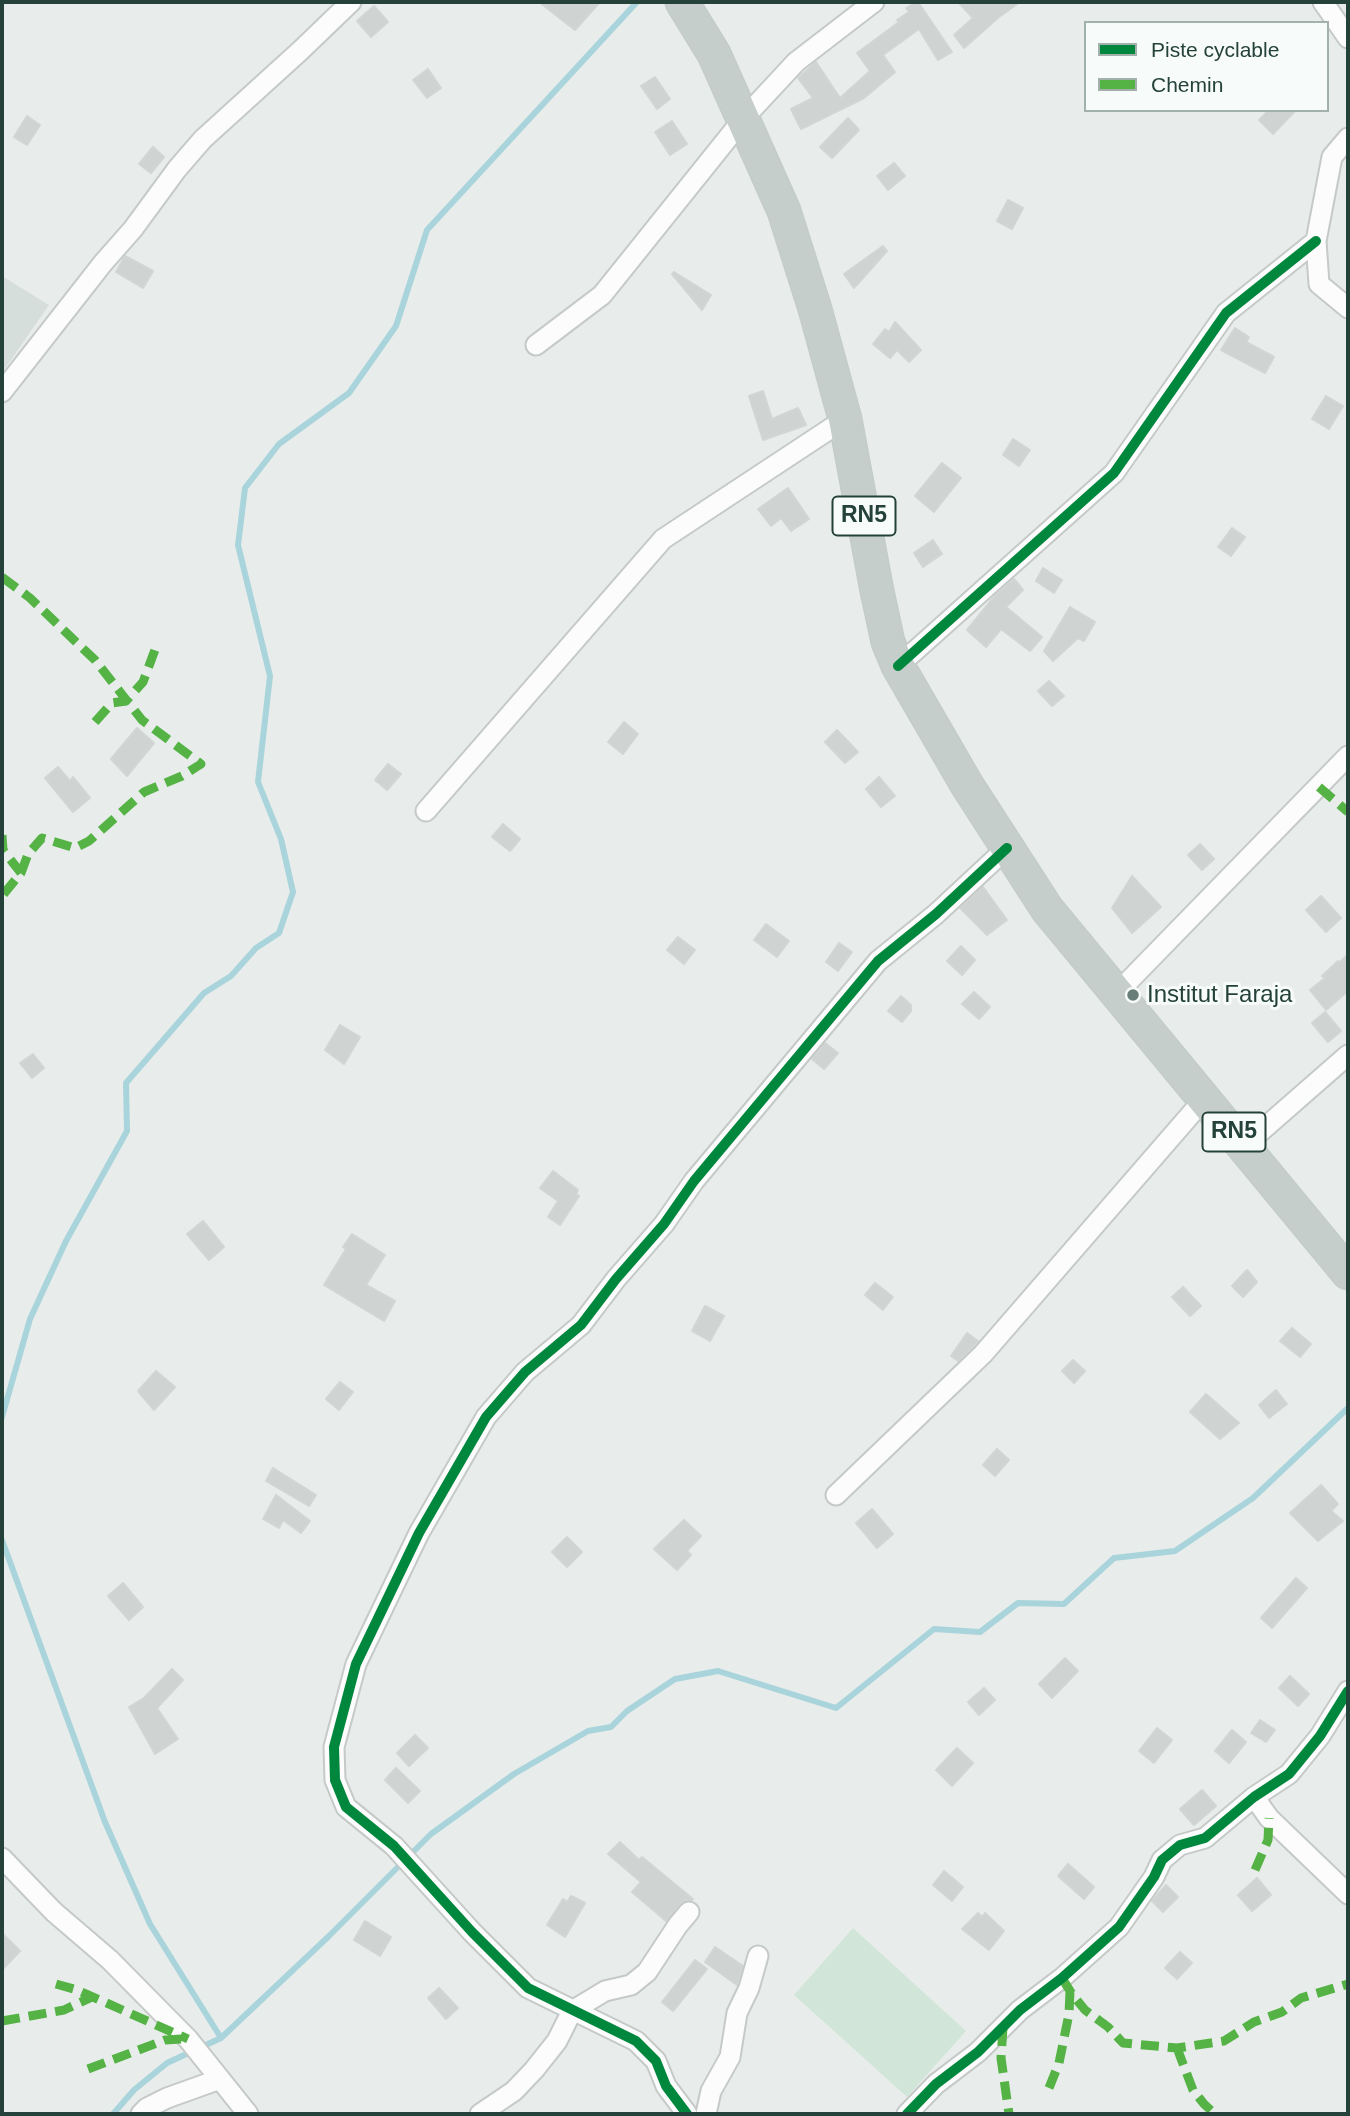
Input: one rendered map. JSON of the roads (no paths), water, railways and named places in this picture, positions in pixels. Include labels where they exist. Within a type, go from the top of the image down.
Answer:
[{"type":"highway","name":"RN5","points":[[682,2],[714,54],[784,211],[815,309],[845,419],[882,616],[888,642],[898,666],[967,785],[1047,909],[1342,1260]]},
{"type":"street","points":[[2,392],[203,139],[351,2]]},
{"type":"street","points":[[536,345],[602,295],[744,118],[796,62],[874,2]]},
{"type":"street","points":[[1323,2],[1348,38]]},
{"type":"street","points":[[1348,138],[1332,157],[1316,241],[1319,284],[1348,308]]},
{"type":"street","points":[[898,666],[1114,473],[1227,313],[1316,241]]},
{"type":"street","points":[[426,811],[663,539],[845,419]]},
{"type":"street","points":[[1117,993],[1348,756]]},
{"type":"street","points":[[687,2114],[666,2086],[656,2061],[636,2041],[528,1988],[394,1846],[345,1807],[335,1780],[334,1746],[356,1664],[419,1533],[486,1417],[526,1372],[581,1325],[616,1279],[664,1224],[694,1181],[878,961],[936,914],[1007,848]]},
{"type":"street","points":[[1245,1145],[1348,1055]]},
{"type":"street","points":[[835,1495],[983,1354],[1205,1098]]},
{"type":"street","points":[[907,2114],[936,2084],[978,2052],[1020,2010],[1062,1978],[1119,1927],[1154,1877],[1162,1860],[1180,1844],[1205,1838],[1254,1797],[1289,1774],[1320,1736],[1348,1692]]},
{"type":"street","points":[[1254,1797],[1269,1818],[1348,1894]]},
{"type":"street","points":[[2,1858],[54,1912],[110,1960],[196,2049],[248,2114]]},
{"type":"street","points":[[480,2114],[514,2091],[534,2070],[557,2041],[572,2011],[605,1991],[631,1985],[647,1972],[689,1912]]},
{"type":"street","points":[[706,2114],[711,2091],[730,2057],[737,2013],[749,1988],[758,1955]]},
{"type":"street","points":[[141,2114],[167,2098],[220,2079]]},
{"type":"waterway","points":[[2,1417],[30,1319],[66,1241],[127,1131],[126,1083],[204,993],[231,976],[256,948],[279,933],[293,892],[281,839],[258,782],[270,676],[238,545],[245,488],[279,444],[349,393],[396,326],[427,230],[637,2]]},
{"type":"waterway","points":[[113,2114],[134,2090],[167,2063],[221,2038],[431,1834],[514,1774],[588,1731],[611,1727],[627,1711],[675,1679],[718,1671],[836,1708],[934,1629],[980,1632],[1018,1603],[1064,1604],[1114,1558],[1175,1551],[1253,1498],[1348,1408]]},
{"type":"waterway","points":[[2,1540],[105,1822],[150,1924],[221,2038]]},
{"type":"place","name":"Institut Faraja","points":[[1133,995]]}]
